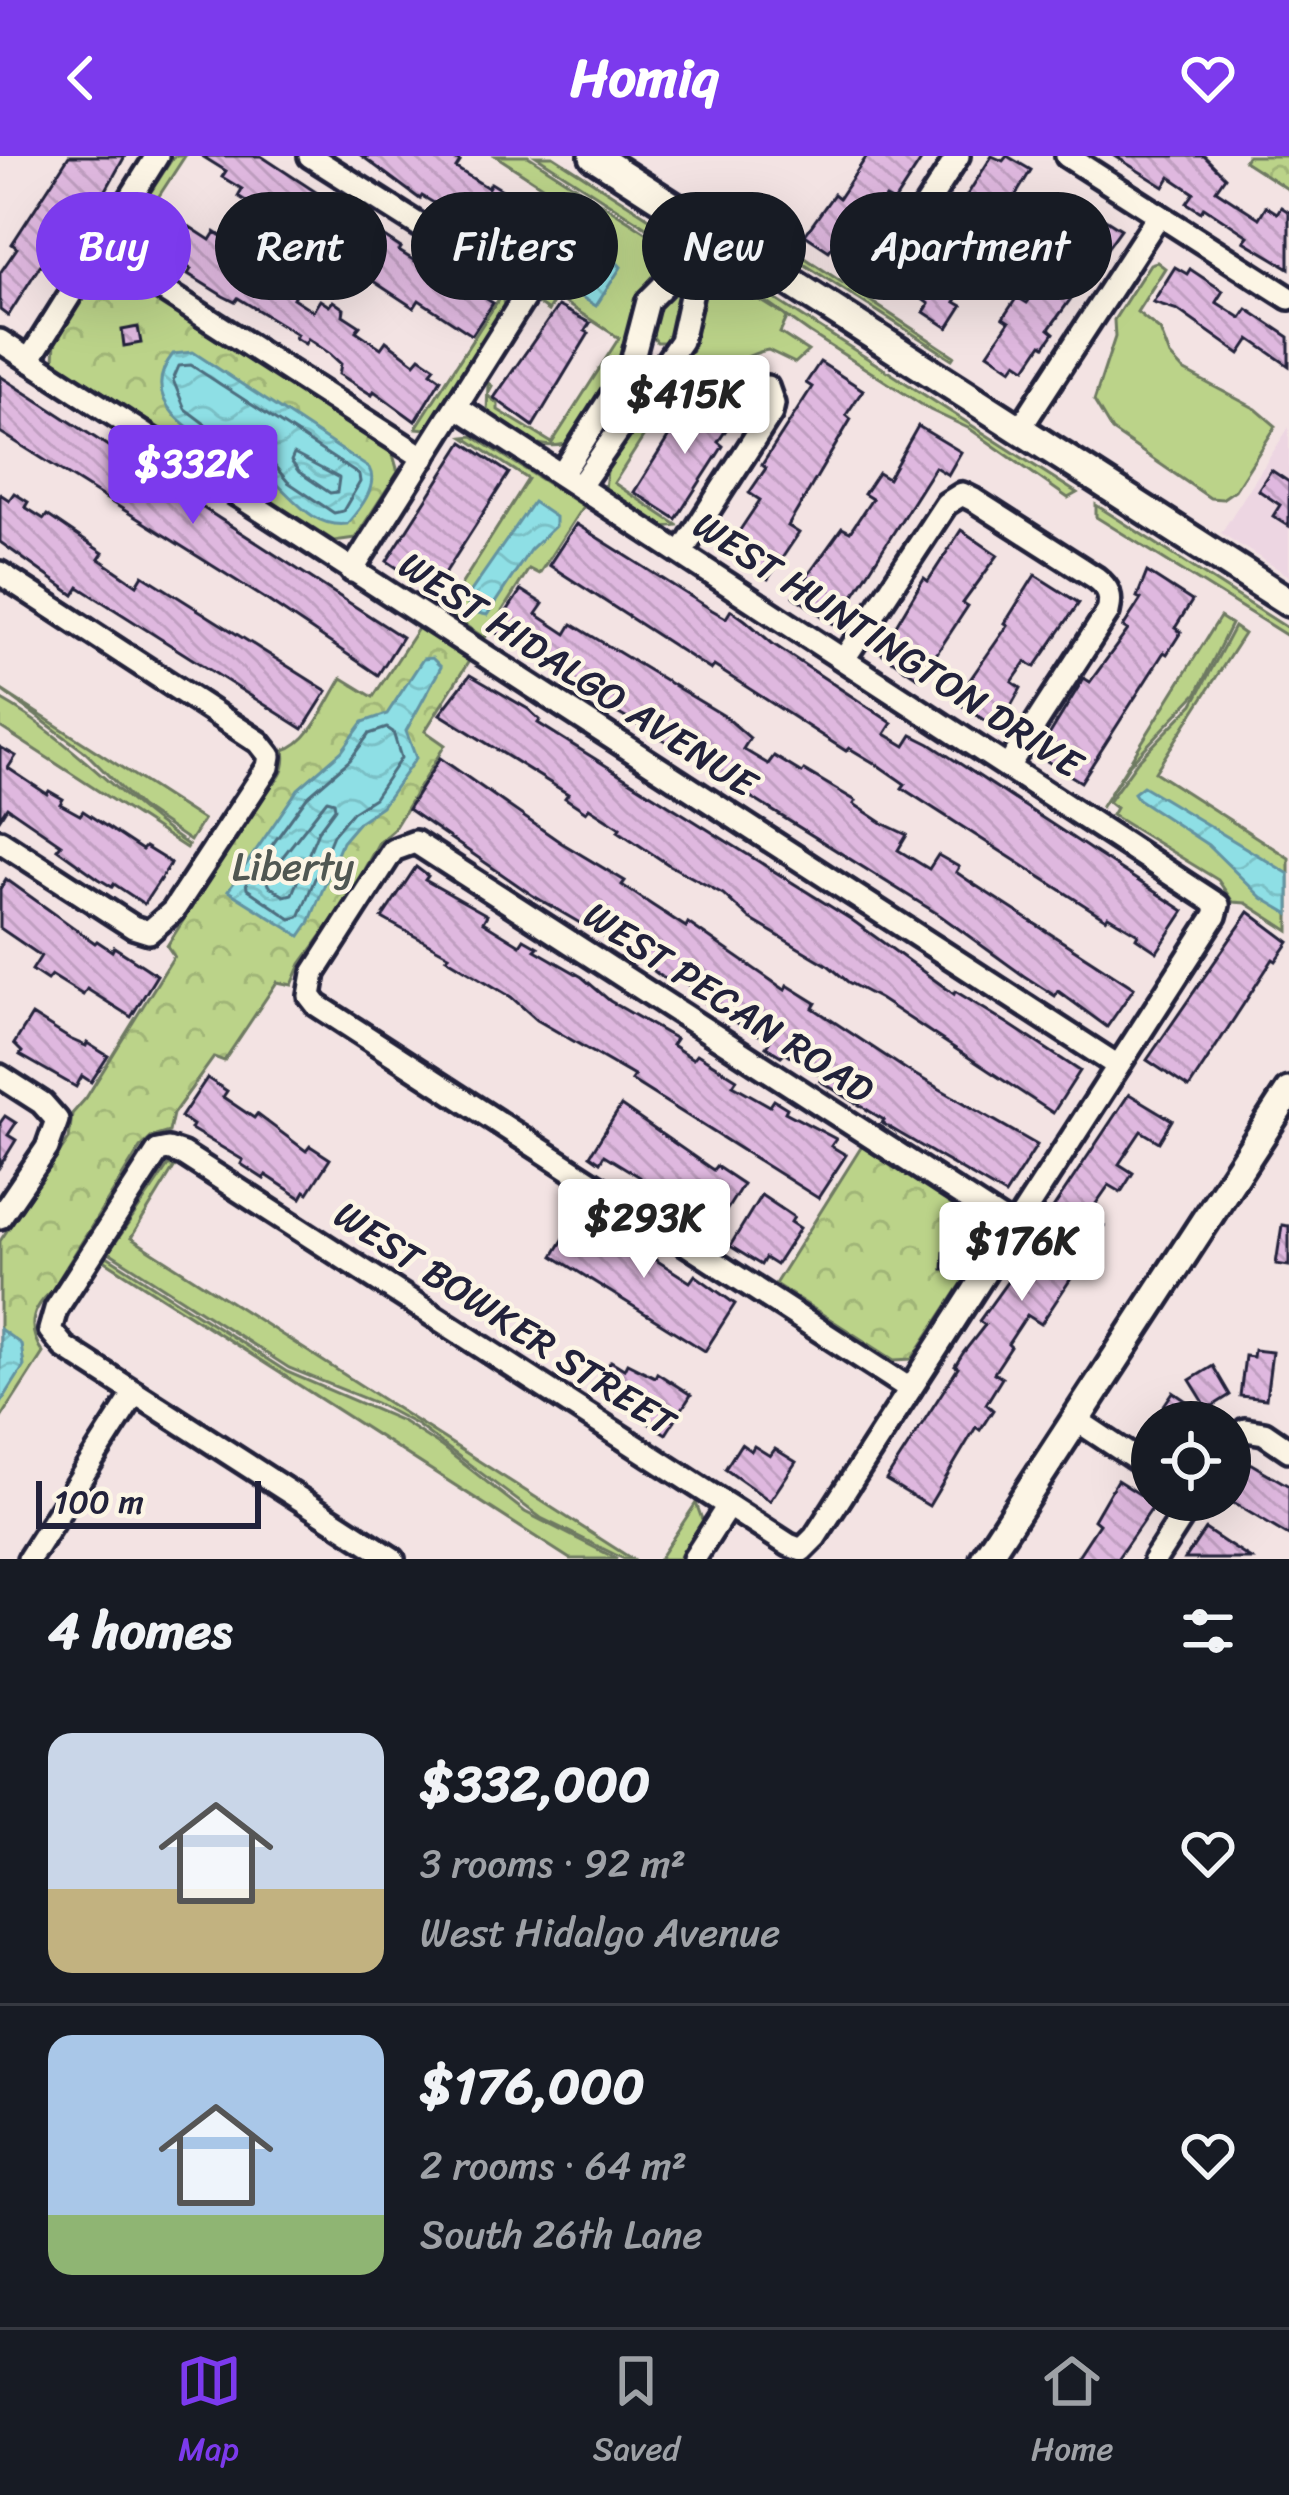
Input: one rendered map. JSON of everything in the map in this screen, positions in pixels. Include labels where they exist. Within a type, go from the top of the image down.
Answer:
[{"type":"main road","points":[[594,156],[650,192]]},
{"type":"main road","points":[[806,292],[1289,602]]},
{"type":"main road","points":[[986,1559],[1289,1092]]},
{"type":"street","points":[[134,192],[157,156]]},
{"type":"street","points":[[310,156],[510,283],[524,298],[352,571]]},
{"type":"street","points":[[935,192],[958,156]]},
{"type":"street","points":[[1075,158],[1289,298]]},
{"type":"street","points":[[1019,430],[1160,215]]},
{"type":"street","points":[[29,360],[66,300]]},
{"type":"street","points":[[179,300],[424,458]]},
{"type":"street","points":[[571,480],[628,370],[649,300]]},
{"type":"street","points":[[571,480],[681,341],[690,300]]},
{"type":"street","name":"WEST HIDALGO AVENUE","points":[[0,341],[1118,1066]]},
{"type":"street","points":[[638,345],[664,362]]},
{"type":"street","points":[[681,553],[771,413],[767,387]]},
{"type":"street","name":"WEST HUNTINGTON DRIVE","points":[[457,407],[1218,905],[1118,1066]]},
{"type":"street","points":[[844,659],[946,504],[962,494],[1108,588],[1108,612],[1009,765]]},
{"type":"street","points":[[0,573],[242,730],[270,756],[268,767],[172,911],[149,932],[133,927],[0,841]]},
{"type":"street","name":"WEST PECAN ROAD","points":[[910,1389],[326,1013],[310,996],[314,973],[393,850],[415,842],[1014,1229]]},
{"type":"street","points":[[910,1389],[1118,1066]]},
{"type":"street","points":[[0,1076],[42,1103],[57,1120],[47,1148],[0,1217]]},
{"type":"street","name":"WEST BOWKER STREET","points":[[134,1394],[64,1347],[50,1330],[56,1309],[152,1159],[168,1148],[802,1550],[815,1538],[910,1389]]},
{"type":"street","points":[[30,1558],[134,1394],[394,1559]]},
{"type":"street","points":[[1075,1419],[1131,1456]]},
{"type":"street","points":[[1251,1434],[1264,1433],[1289,1450]]},
{"type":"street","points":[[694,1559],[728,1505]]},
{"type":"street","points":[[1155,1559],[1179,1521]]},
{"type":"shaded area","points":[[1289,427],[1289,576],[1221,533]]},
{"type":"green space","points":[[174,156],[185,156],[162,192],[151,192]]},
{"type":"green space","points":[[496,156],[528,156],[584,192],[551,192]]},
{"type":"green space","points":[[536,156],[553,156],[609,192],[592,192]]},
{"type":"green space","points":[[1247,156],[1289,156],[1289,190],[1244,161]]},
{"type":"green space","points":[[618,198],[642,213],[642,224],[618,209]]},
{"type":"green space","points":[[618,214],[642,229],[642,290],[634,300],[625,350],[565,444],[533,442],[487,413],[488,395],[498,410],[552,443],[619,338],[561,300],[618,300]]},
{"type":"green space","points":[[806,259],[830,274],[830,281],[806,265]]},
{"type":"green space","points":[[1157,262],[1165,268],[1137,312],[1160,330],[1170,356],[1183,370],[1256,409],[1276,426],[1235,490],[1222,499],[1210,498],[1112,431],[1094,401],[1115,337],[1114,320],[1150,264]]},
{"type":"green space","points":[[81,300],[157,300],[392,451],[398,472],[355,538],[334,541],[54,361],[55,340]]},
{"type":"green space","points":[[498,300],[503,300],[504,307],[426,429],[416,428]]},
{"type":"green space","points":[[536,300],[554,300],[548,311]]},
{"type":"green space","points":[[661,300],[679,300],[676,333],[669,342],[657,342],[648,331],[653,310]]},
{"type":"green space","points":[[702,300],[760,300],[787,318],[780,333],[808,351],[795,363],[768,350],[751,355],[735,369],[736,388],[749,422],[681,378],[614,483],[677,525],[664,527],[605,489],[607,471],[664,382],[692,351]]},
{"type":"green space","points":[[764,300],[777,300],[1077,493],[1068,498],[970,429],[930,410]]},
{"type":"green space","points":[[860,300],[869,300],[954,356],[952,359]]},
{"type":"green space","points":[[473,436],[583,506],[539,574],[529,569],[485,638],[444,612],[528,479],[464,437]]},
{"type":"green space","points":[[1096,505],[1289,629],[1289,637],[1096,517]]},
{"type":"green space","points":[[1220,617],[1231,624],[1197,693],[1130,764],[1101,808]]},
{"type":"green space","name":"Liberty","points":[[419,627],[469,661],[425,731],[445,745],[301,964],[292,985],[277,982],[224,1061],[214,1057],[173,1114],[169,1132],[152,1137],[140,1148],[39,1306],[33,1328],[43,1353],[0,1420],[0,1241],[69,1139],[72,1114],[174,956],[167,946],[266,790],[279,777],[284,750],[310,730],[342,678],[373,697]]},
{"type":"green space","points":[[1234,627],[1244,634],[1155,772],[1289,858],[1289,931],[1246,903],[1233,902],[1218,880],[1112,815],[1116,808],[1108,802],[1137,762],[1193,704]]},
{"type":"green space","points":[[0,689],[203,820],[190,841],[140,807],[85,752]]},
{"type":"green space","points":[[0,699],[49,732],[186,848],[0,727]]},
{"type":"green space","points":[[862,1146],[981,1222],[991,1239],[912,1359],[894,1360],[775,1284]]},
{"type":"green space","points":[[168,1166],[175,1166],[131,1238],[632,1559],[541,1518],[417,1425],[289,1368],[109,1252]]},
{"type":"green space","points":[[107,1256],[287,1372],[402,1421],[525,1512],[617,1559],[570,1559],[104,1260]]},
{"type":"green space","points":[[696,1503],[703,1522],[679,1559],[659,1559]]},
{"type":"water","points":[[193,352],[369,468],[370,490],[347,524],[311,514],[262,471],[186,426],[171,411],[162,394],[162,375],[173,354]]},
{"type":"water","points":[[533,502],[555,517],[555,526],[530,550],[487,615],[473,612],[465,600]]},
{"type":"water","points":[[432,658],[441,667],[406,731],[416,758],[382,806],[342,842],[300,936],[228,891],[298,789],[342,751],[363,722],[387,714],[423,659]]},
{"type":"water","points":[[1143,786],[1289,874],[1289,914],[1262,898],[1208,845],[1138,799],[1134,793]]},
{"type":"water","points":[[0,1329],[21,1344],[24,1366],[0,1404]]},
{"type":"building","points":[[69,156],[125,156],[105,192],[46,192]]},
{"type":"building","points":[[202,156],[261,156],[316,192],[240,192],[222,177],[226,171]]},
{"type":"building","points":[[362,156],[450,156],[460,162],[456,168],[488,188],[491,183],[506,192],[411,192]]},
{"type":"building","points":[[867,156],[924,156],[901,192],[843,192]]},
{"type":"building","points":[[992,156],[1003,161],[1007,156],[1031,170],[1018,192],[969,192]]},
{"type":"building","points":[[1115,156],[1204,156],[1225,177],[1216,190],[1259,218],[1266,206],[1277,213],[1281,207],[1289,212],[1289,268],[1244,241],[1248,236],[1204,207],[1201,212],[1187,203],[1194,193],[1170,177],[1164,187]]},
{"type":"building","points":[[830,200],[829,251],[806,234]]},
{"type":"building","points":[[36,207],[36,272],[8,316],[0,310],[0,273],[17,248],[12,244]]},
{"type":"building","points":[[191,228],[210,240],[215,232],[215,291],[191,276]]},
{"type":"building","points":[[387,239],[411,259],[411,300],[419,300],[414,308],[387,290]]},
{"type":"building","points":[[1175,267],[1187,274],[1190,269],[1223,291],[1216,302],[1241,318],[1247,309],[1289,337],[1289,366],[1250,339],[1240,354],[1178,310],[1153,302]]},
{"type":"building","points":[[241,300],[296,300],[313,311],[320,300],[329,306],[333,301],[360,326],[356,331],[381,348],[386,341],[415,363],[420,357],[435,367],[431,372],[441,379],[415,421],[374,391],[372,395],[339,374],[341,364],[308,339],[305,344],[295,338],[297,334]]},
{"type":"building","points":[[419,300],[493,303],[472,335]]},
{"type":"building","points":[[924,300],[956,300],[962,306],[948,328],[924,312],[929,304]]},
{"type":"building","points":[[1015,300],[1070,300],[1049,329],[1054,333],[1045,346],[1026,368],[1017,362],[1012,369],[988,353],[1009,322],[1003,318]]},
{"type":"building","points":[[558,306],[590,323],[585,331],[589,333],[533,426],[494,398]]},
{"type":"building","points":[[138,327],[141,343],[124,346],[122,330]]},
{"type":"building","points":[[820,362],[863,390],[788,526],[799,533],[768,579],[726,551],[760,500],[749,493],[812,387],[806,383]]},
{"type":"building","points":[[0,376],[402,637],[378,675],[0,432]]},
{"type":"building","points":[[696,393],[734,418],[718,442],[723,446],[676,519],[634,492]]},
{"type":"building","points":[[918,426],[961,452],[948,475],[935,467],[835,625],[793,596],[842,528],[850,532],[872,499],[864,494],[878,473],[888,479]]},
{"type":"building","points":[[463,442],[509,473],[433,592],[387,561]]},
{"type":"building","points":[[1271,470],[1289,482],[1289,526],[1273,516],[1280,505],[1258,490]]},
{"type":"building","points":[[14,493],[28,502],[25,507],[44,519],[47,515],[103,553],[99,559],[137,585],[143,575],[327,691],[303,729],[79,587],[74,595],[0,542],[0,494],[9,500]]},
{"type":"building","points":[[576,524],[726,618],[731,610],[773,644],[892,723],[885,734],[905,746],[912,735],[930,744],[1184,911],[1157,952],[1136,938],[1138,934],[1106,919],[902,788],[905,784],[879,766],[849,748],[846,751],[714,666],[711,670],[549,565]]},
{"type":"building","points":[[961,530],[998,555],[963,603],[968,606],[920,679],[880,652],[924,578],[928,581]]},
{"type":"building","points":[[1147,572],[1192,601],[1175,628],[1181,632],[1081,782],[1037,755],[1084,678],[1090,682],[1128,630],[1123,627],[1141,599],[1137,597]]},
{"type":"building","points":[[1035,575],[1079,603],[1035,667],[1026,662],[1012,682],[1021,688],[998,729],[955,701],[1008,625]]},
{"type":"building","points":[[521,590],[543,604],[536,614],[566,634],[572,624],[726,717],[750,738],[743,749],[768,764],[774,756],[804,770],[907,835],[898,850],[929,869],[938,855],[959,867],[956,872],[1134,988],[1107,1027],[703,763],[607,707],[518,642],[515,646],[504,639],[494,631]]},
{"type":"building","points":[[470,675],[528,709],[538,723],[852,920],[954,994],[1080,1071],[1053,1113],[440,714]]},
{"type":"building","points":[[0,747],[16,756],[8,768],[63,799],[60,804],[80,815],[83,811],[171,863],[144,904],[99,879],[57,849],[61,844],[7,807],[0,818]]},
{"type":"building","points":[[440,758],[625,881],[622,885],[652,905],[686,927],[688,923],[785,990],[787,985],[816,1003],[813,1008],[907,1070],[1037,1145],[1005,1195],[882,1123],[884,1120],[820,1081],[823,1077],[785,1052],[781,1056],[766,1047],[770,1041],[719,1013],[702,1000],[705,996],[673,975],[669,982],[645,961],[532,895],[408,809]]},
{"type":"building","points":[[416,867],[428,876],[425,880],[487,915],[483,922],[520,945],[524,939],[538,947],[535,950],[582,977],[610,1001],[676,1039],[672,1045],[693,1059],[697,1054],[737,1079],[733,1085],[770,1106],[774,1100],[787,1108],[785,1112],[836,1139],[831,1146],[846,1155],[818,1198],[631,1080],[634,1076],[537,1020],[511,997],[446,958],[449,955],[382,918]]},
{"type":"building","points":[[6,879],[95,943],[112,951],[114,947],[157,975],[131,1017],[87,989],[83,995],[51,975],[47,980],[32,970],[41,956],[0,928],[0,889]]},
{"type":"building","points":[[1249,912],[1289,942],[1189,1088],[1147,1060]]},
{"type":"building","points":[[32,1015],[108,1056],[91,1082],[82,1076],[76,1087],[20,1055],[14,1044]]},
{"type":"building","points":[[207,1078],[227,1091],[223,1097],[254,1118],[257,1114],[306,1151],[310,1146],[330,1159],[308,1193],[301,1198],[266,1175],[264,1179],[241,1164],[243,1160],[191,1129],[193,1125],[181,1117]]},
{"type":"building","points":[[1129,1094],[1172,1120],[1159,1142],[1141,1131],[1119,1164],[1133,1173],[1121,1192],[1109,1185],[1088,1215],[1104,1226],[1041,1324],[1027,1315],[1008,1344],[1011,1347],[994,1373],[1002,1378],[986,1404],[993,1410],[980,1430],[976,1427],[929,1506],[886,1480],[985,1325],[979,1321]]},
{"type":"building","points":[[621,1106],[713,1170],[716,1166],[743,1184],[711,1235],[697,1226],[700,1223],[640,1186],[640,1177],[604,1155],[600,1162],[590,1155]]},
{"type":"building","points":[[5,1116],[16,1123],[8,1135],[16,1140],[0,1166],[0,1123]]},
{"type":"building","points":[[761,1195],[794,1217],[791,1222],[800,1228],[776,1265],[765,1258],[761,1265],[730,1246]]},
{"type":"building","points":[[580,1212],[595,1221],[599,1214],[611,1221],[608,1227],[625,1240],[690,1282],[695,1275],[735,1304],[705,1351],[553,1256]]},
{"type":"building","points":[[1282,1225],[1289,1226],[1289,1266],[1276,1264]]},
{"type":"building","points":[[944,1252],[961,1253],[960,1270],[943,1269]]},
{"type":"building","points":[[1254,1350],[1272,1352],[1266,1399],[1240,1396],[1245,1356],[1253,1357]]},
{"type":"building","points":[[611,1361],[624,1369],[627,1363],[655,1377],[657,1373],[691,1395],[666,1434],[593,1389]]},
{"type":"building","points":[[1213,1366],[1230,1395],[1221,1401],[1203,1401],[1190,1380]]},
{"type":"building","points":[[741,1444],[770,1456],[775,1449],[796,1462],[770,1501],[725,1469]]},
{"type":"building","points":[[1251,1464],[1289,1486],[1289,1536],[1251,1513]]},
{"type":"building","points":[[1117,1480],[1131,1489],[1131,1521],[1143,1521],[1117,1559],[1076,1559],[1099,1524],[1094,1520]]},
{"type":"building","points":[[1205,1529],[1229,1545],[1251,1559],[1185,1559]]}]
